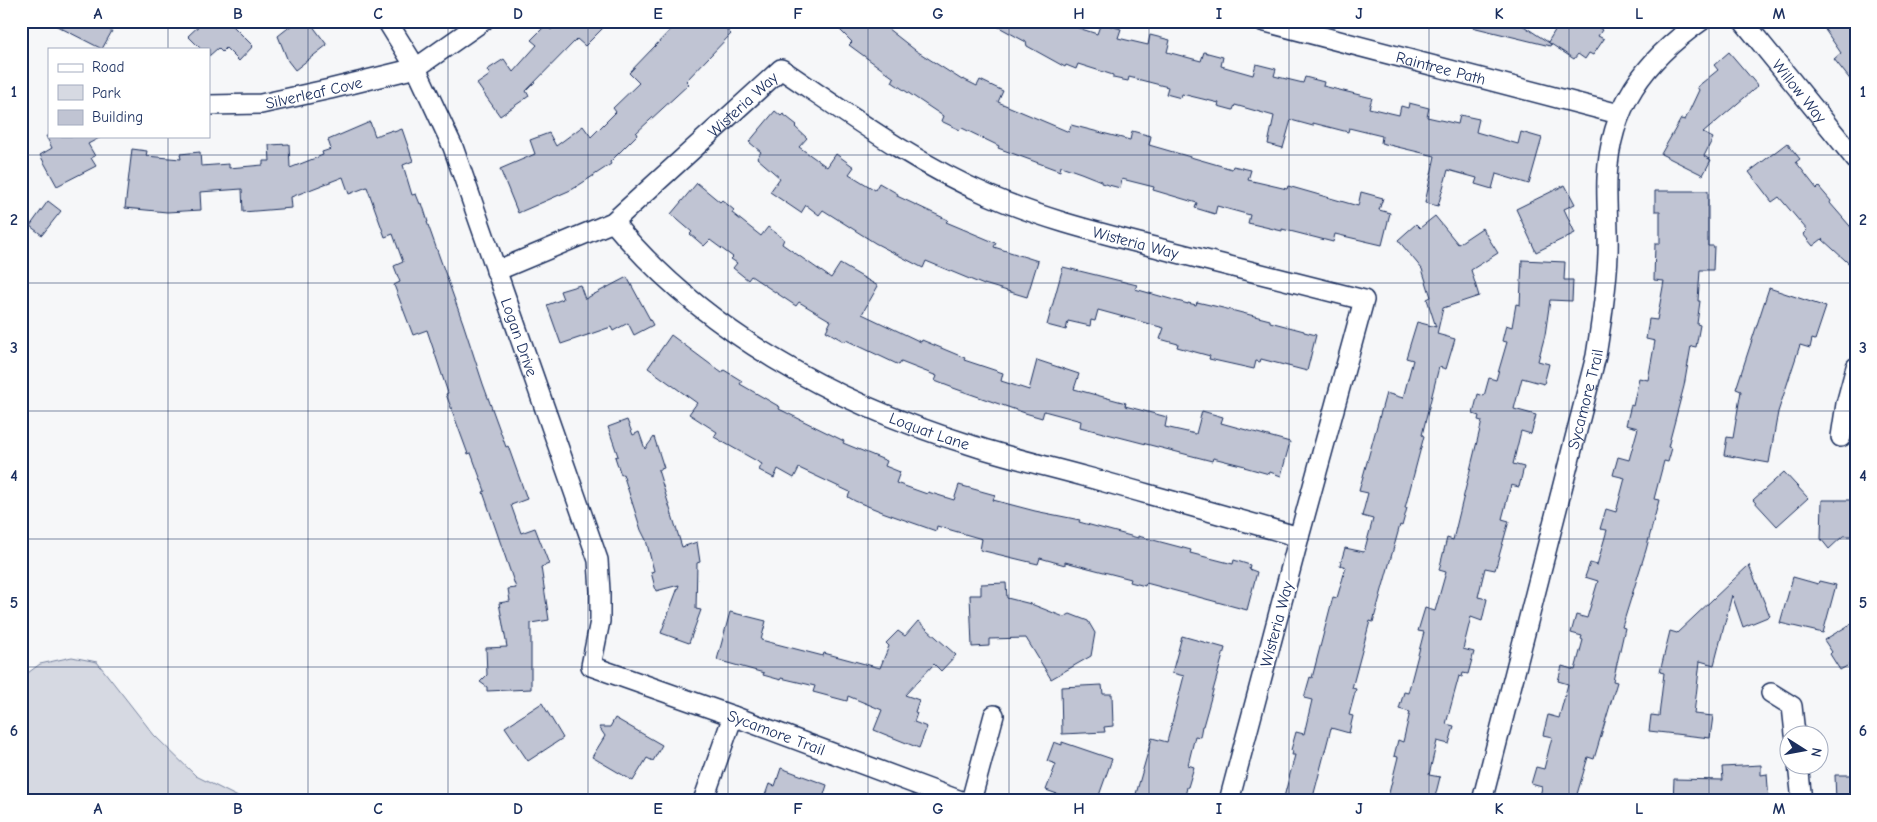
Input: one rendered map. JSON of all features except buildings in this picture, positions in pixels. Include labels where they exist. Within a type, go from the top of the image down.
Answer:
[{"type":"street","name":"Logan Drive","points":[[386,21],[416,68],[453,147],[598,560],[600,622],[591,666]]},
{"type":"street","points":[[416,68],[483,21]]},
{"type":"street","name":"Raintree Path","points":[[1262,21],[1619,114]]},
{"type":"street","name":"Sycamore Trail","points":[[1482,801],[1596,356],[1604,306],[1608,255],[1607,177],[1611,145],[1619,114],[1645,72],[1656,59],[1680,36],[1700,21]]},
{"type":"street","name":"Willow Way","points":[[1743,21],[1856,160]]},
{"type":"street","name":"Silverleaf Cove","points":[[210,105],[261,104],[330,90],[416,68]]},
{"type":"street","name":"Wisteria Way","points":[[496,271],[614,222],[781,69],[924,163],[1018,208],[1080,228],[1364,300],[1229,801]]},
{"type":"street","name":"Loquat Lane","points":[[614,222],[654,267],[691,300],[733,332],[777,360],[837,393],[901,420],[968,444],[1299,537]]},
{"type":"street","points":[[1841,437],[1846,404],[1856,367]]},
{"type":"street","name":"Sycamore Trail","points":[[591,666],[961,801]]},
{"type":"street","points":[[1771,693],[1792,706],[1794,724]]},
{"type":"street","points":[[971,801],[994,715]]},
{"type":"street","points":[[703,801],[732,716]]},
{"type":"street","points":[[1799,774],[1802,801]]},
{"type":"green space","points":[[72,657],[97,662],[154,735],[196,776],[246,801],[21,801],[21,678],[40,664]]}]
